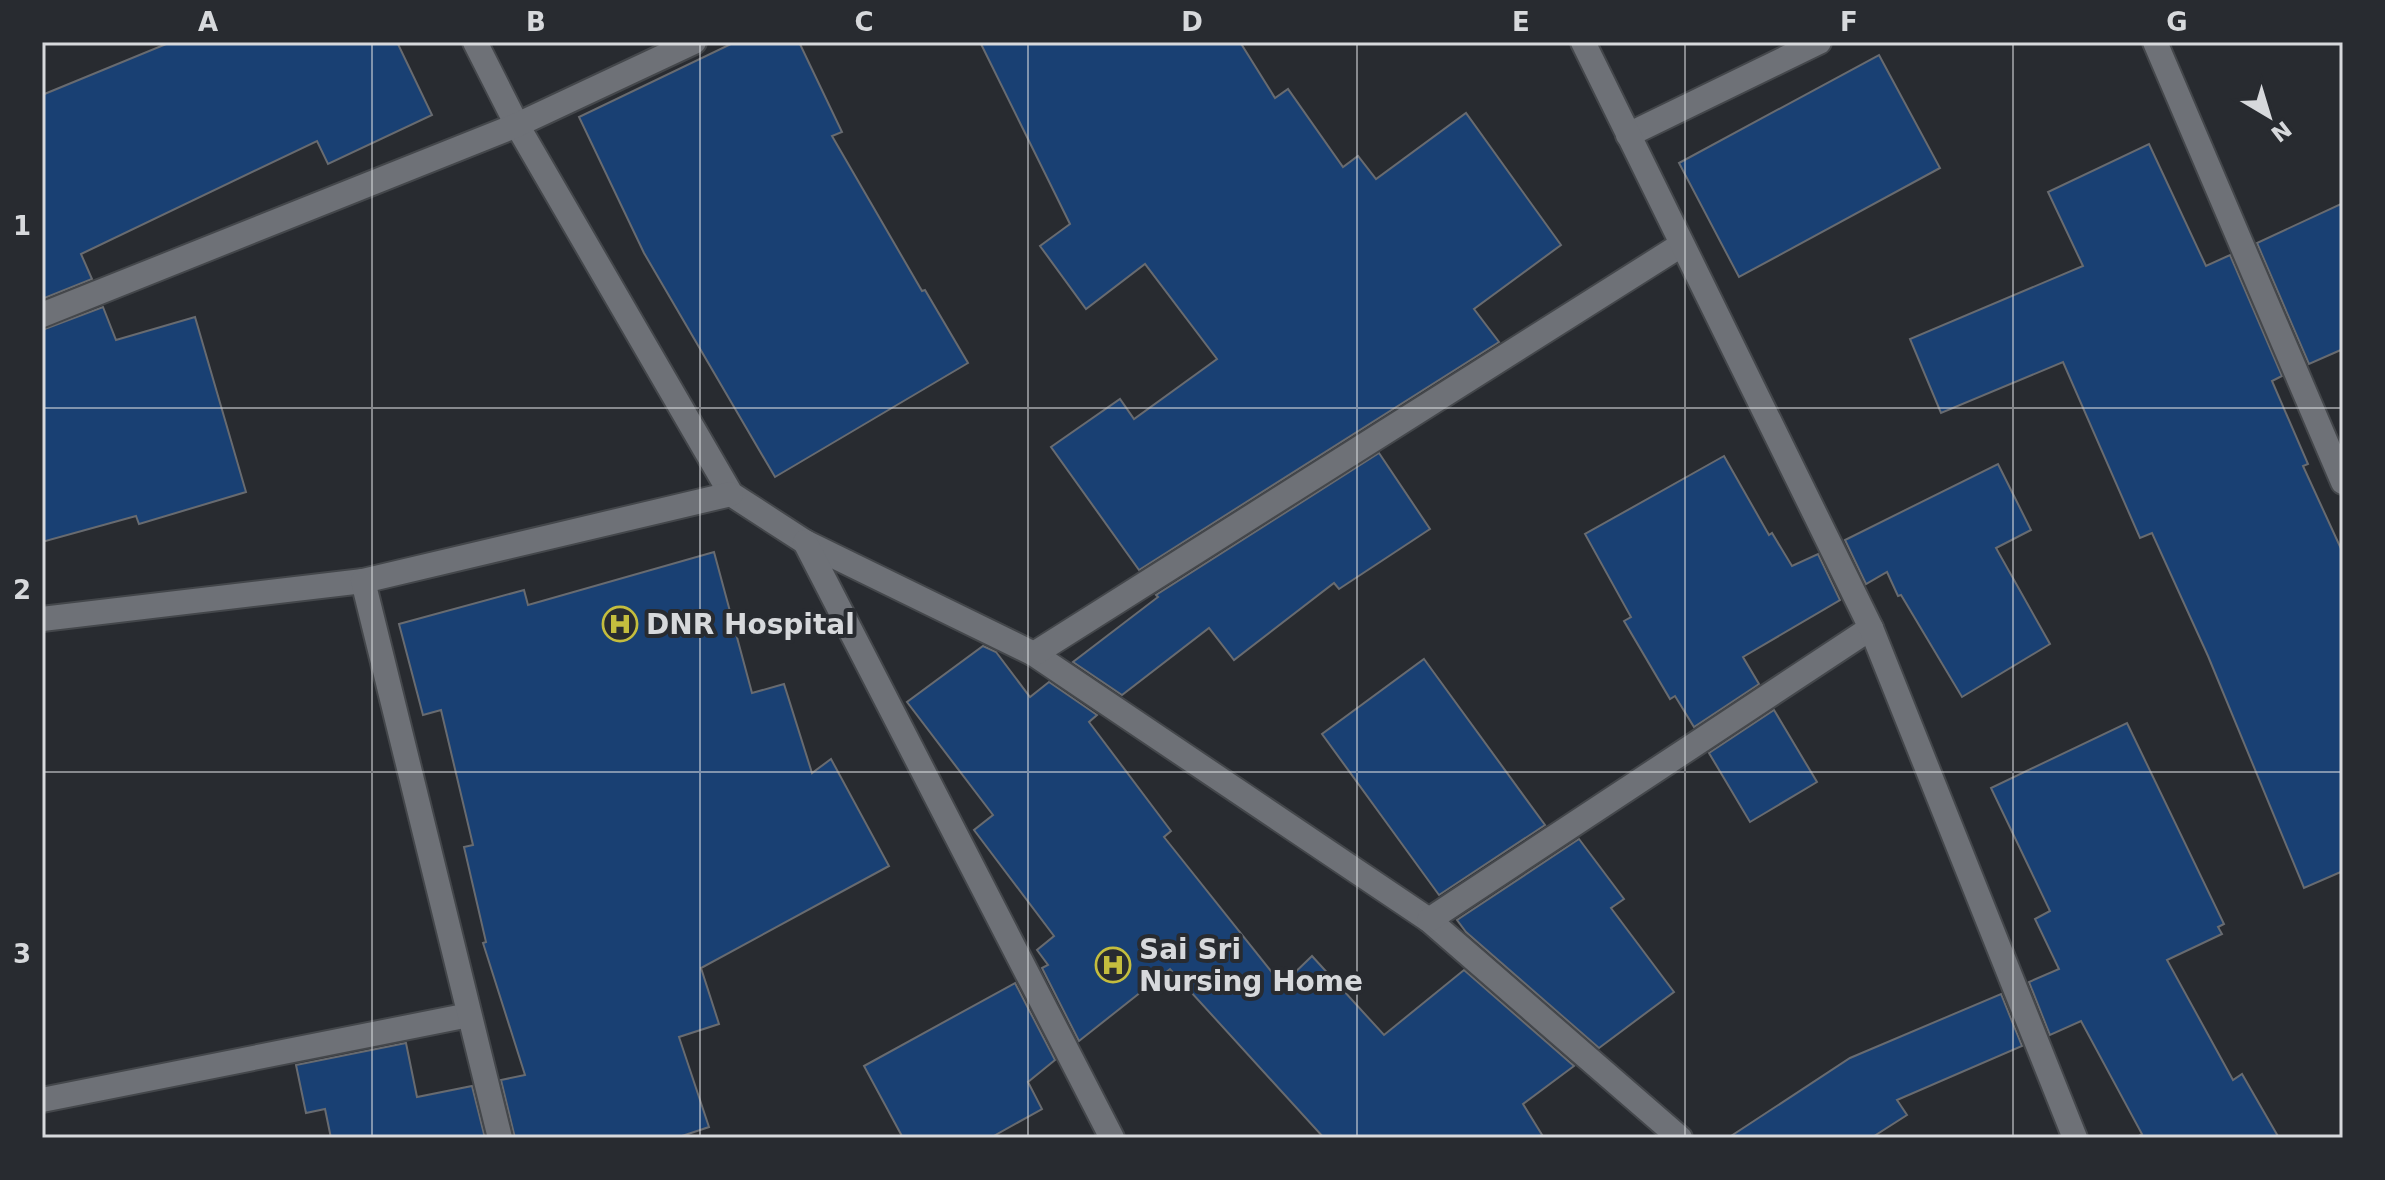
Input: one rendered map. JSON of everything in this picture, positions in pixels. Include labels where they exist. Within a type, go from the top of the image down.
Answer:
[{"type":"street","points":[[475,42],[517,125],[731,494],[805,542],[1034,654],[1429,920],[1680,1138]]},
{"type":"street","points":[[42,315],[517,125],[694,42]]},
{"type":"street","points":[[1583,42],[1871,628],[2075,1138]]},
{"type":"street","points":[[1628,135],[1819,42]]},
{"type":"street","points":[[2155,42],[2343,482]]},
{"type":"street","points":[[1034,654],[1681,245]]},
{"type":"street","points":[[42,619],[363,581],[731,494]]},
{"type":"street","points":[[805,542],[1112,1138]]},
{"type":"street","points":[[363,581],[500,1138]]},
{"type":"street","points":[[1429,920],[1871,628]]},
{"type":"street","points":[[42,1100],[469,1015]]},
{"type":"building","points":[[171,42],[397,42],[432,115],[328,164],[317,141],[81,254],[92,279],[42,299],[42,95]]},
{"type":"building","points":[[735,42],[799,42],[842,132],[832,136],[922,291],[925,290],[968,363],[775,477],[644,253],[579,117]]},
{"type":"building","points":[[980,42],[1240,42],[1275,98],[1288,89],[1343,167],[1358,156],[1376,179],[1466,113],[1561,245],[1474,309],[1499,342],[1139,570],[1051,447],[1120,399],[1134,419],[1217,359],[1145,264],[1086,309],[1040,246],[1070,224]]},
{"type":"building","points":[[1879,55],[1940,168],[1739,277],[1679,163]]},
{"type":"building","points":[[2149,144],[2206,266],[2230,255],[2282,376],[2272,381],[2308,464],[2303,466],[2343,553],[2343,871],[2304,888],[2208,656],[2152,533],[2140,538],[2063,362],[1941,413],[1910,339],[2083,266],[2048,192]]},
{"type":"building","points":[[2343,203],[2343,349],[2309,364],[2257,243]]},
{"type":"building","points":[[103,307],[116,340],[195,317],[246,492],[139,524],[136,516],[42,542],[42,330]]},
{"type":"building","points":[[1379,453],[1430,529],[1339,589],[1334,583],[1234,660],[1209,628],[1122,695],[1073,662],[1158,597],[1156,595]]},
{"type":"building","points":[[1724,456],[1769,535],[1772,533],[1792,566],[1818,554],[1840,600],[1743,657],[1759,684],[1694,727],[1675,696],[1670,699],[1624,621],[1631,617],[1585,534]]},
{"type":"building","points":[[1998,464],[2031,530],[1996,548],[2050,644],[1962,697],[1901,595],[1898,596],[1887,572],[1866,584],[1845,540]]},
{"type":"building","points":[[714,552],[752,693],[784,684],[812,773],[831,759],[889,866],[701,968],[719,1024],[679,1037],[709,1127],[676,1138],[515,1138],[501,1080],[525,1075],[483,943],[486,942],[464,847],[473,845],[441,710],[423,715],[399,624],[524,590],[528,605]]},
{"type":"building","points":[[983,646],[996,652],[1030,697],[1049,682],[1097,715],[1089,722],[1171,831],[1164,837],[1282,985],[1312,956],[1384,1035],[1464,970],[1574,1066],[1523,1104],[1544,1138],[1324,1138],[1170,969],[1079,1041],[1042,968],[1048,965],[1037,950],[1054,936],[974,830],[993,815],[907,702]]},
{"type":"building","points":[[1424,659],[1545,825],[1439,895],[1322,734]]},
{"type":"building","points":[[1774,710],[1817,782],[1750,822],[1709,753]]},
{"type":"building","points":[[2127,723],[2224,924],[2218,927],[2222,934],[2167,960],[2233,1080],[2242,1074],[2279,1138],[2135,1138],[2142,1134],[2081,1021],[2050,1035],[2029,982],[2059,969],[2035,919],[2050,911],[1991,788]]},
{"type":"building","points":[[1579,839],[1624,899],[1611,908],[1674,992],[1599,1048],[1466,932],[1457,920]]},
{"type":"building","points":[[1015,983],[1055,1060],[1028,1082],[1042,1109],[990,1138],[903,1138],[864,1066]]},
{"type":"building","points":[[2001,994],[2022,1046],[1897,1100],[1907,1115],[1871,1138],[1728,1138],[1850,1058]]},
{"type":"building","points":[[406,1043],[417,1097],[472,1086],[485,1138],[331,1138],[325,1109],[306,1113],[296,1065]]},
{"type":"place","name":"DNR Hospital","points":[[620,624]]},
{"type":"place","name":"Sai Sri Nursing Home","points":[[1113,965]]}]
